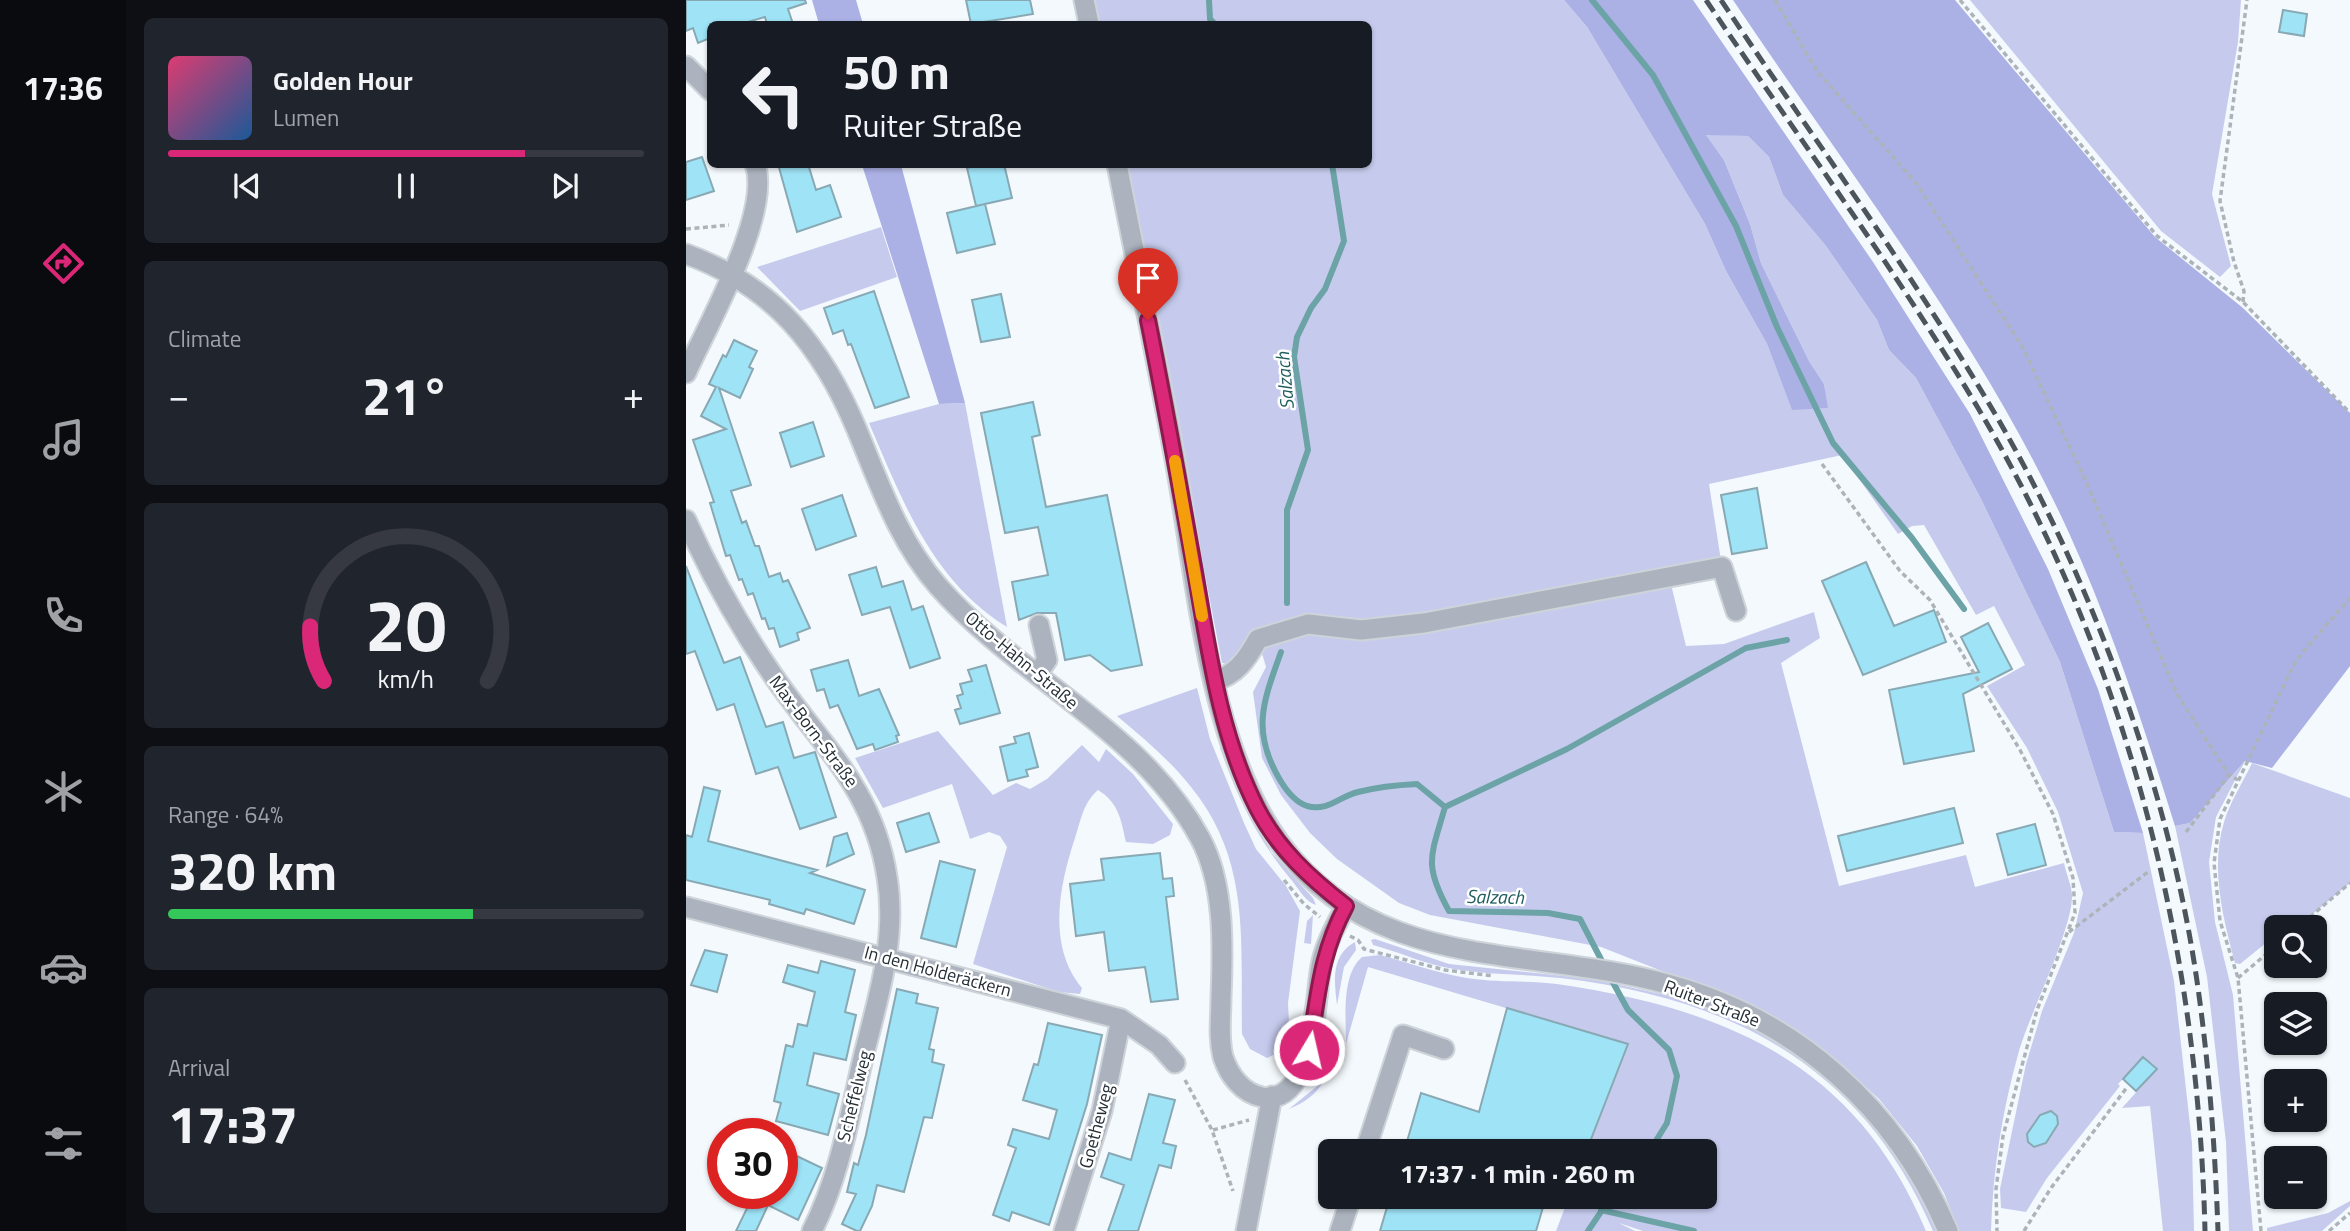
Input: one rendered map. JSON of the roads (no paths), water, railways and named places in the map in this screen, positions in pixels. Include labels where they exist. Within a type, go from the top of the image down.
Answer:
[{"type":"street","points":[[1084,0],[1088,21]]},
{"type":"street","points":[[686,66],[707,87]]},
{"type":"street","points":[[686,373],[725,285],[733,276],[753,216],[756,168]]},
{"type":"street","name":"Ruiter Straße","points":[[1118,168],[1168,424],[1214,681],[1239,767],[1258,809],[1279,843],[1309,877],[1346,906],[1413,938],[1453,950],[1643,978],[1691,991],[1763,1022],[1838,1074],[1872,1107],[1908,1152],[1934,1198],[1948,1231]]},
{"type":"street","name":"Otto-Hahn-Straße","points":[[686,254],[733,276],[767,298],[819,355],[858,433],[886,505],[908,545],[938,586],[1037,674],[1106,730],[1167,788],[1201,840],[1217,892],[1223,1056],[1237,1084],[1271,1103]]},
{"type":"street","name":"Max-Born-Straße","points":[[686,520],[736,616],[769,670],[857,787],[872,815],[888,878],[888,957]]},
{"type":"street","points":[[1214,681],[1229,677],[1250,654],[1258,639],[1308,624],[1361,630],[1423,623],[1722,567],[1736,611]]},
{"type":"street","points":[[1037,674],[1047,660],[1039,625]]},
{"type":"street","points":[[1248,1224],[1271,1103],[1291,1084],[1309,1050],[1321,965],[1329,940],[1346,906]]},
{"type":"street","name":"In den Holderäckern","points":[[686,907],[1121,1019],[1159,1045],[1175,1063]]},
{"type":"street","name":"Scheffelweg","points":[[812,1231],[833,1181],[888,957]]},
{"type":"street","name":"Goetheweg","points":[[1065,1231],[1102,1111],[1121,1019]]},
{"type":"street","points":[[1369,1139],[1403,1035],[1444,1049]]},
{"type":"street","points":[[1340,1231],[1347,1209]]},
{"type":"waterway","name":"Salzach","points":[[1209,0],[1212,21]]},
{"type":"waterway","points":[[1592,0],[1653,75],[1736,226],[1777,327],[1833,443],[1912,538],[1964,609]]},
{"type":"waterway","name":"Salzach","points":[[1287,603],[1287,510],[1308,450],[1294,357],[1297,337],[1311,308],[1325,289],[1344,241],[1333,168]]},
{"type":"waterway","points":[[1445,807],[1567,749],[1746,648],[1787,640]]},
{"type":"waterway","name":"Salzach","points":[[1281,652],[1265,702],[1263,731],[1271,762],[1291,795],[1307,806],[1321,807],[1358,792],[1417,784],[1445,807],[1432,860],[1435,882],[1449,911],[1548,913],[1580,919],[1605,967]]},
{"type":"waterway","name":"Salzach","points":[[1610,977],[1628,1010],[1669,1050],[1677,1076],[1667,1123],[1657,1139]]},
{"type":"waterway","name":"Salzach","points":[[1588,1231],[1603,1209]]},
{"type":"waterway","points":[[1601,1210],[1694,1231]]},
{"type":"railway","points":[[1706,0],[1879,253],[1978,408],[2030,503],[2075,601],[2113,702],[2144,805],[2169,909],[2187,1015],[2199,1123],[2205,1231]]},
{"type":"railway","points":[[1721,0],[1891,249],[1957,351],[2025,467],[2091,607],[2120,681],[2145,757],[2167,832],[2184,907],[2205,1043],[2218,1231]]}]
